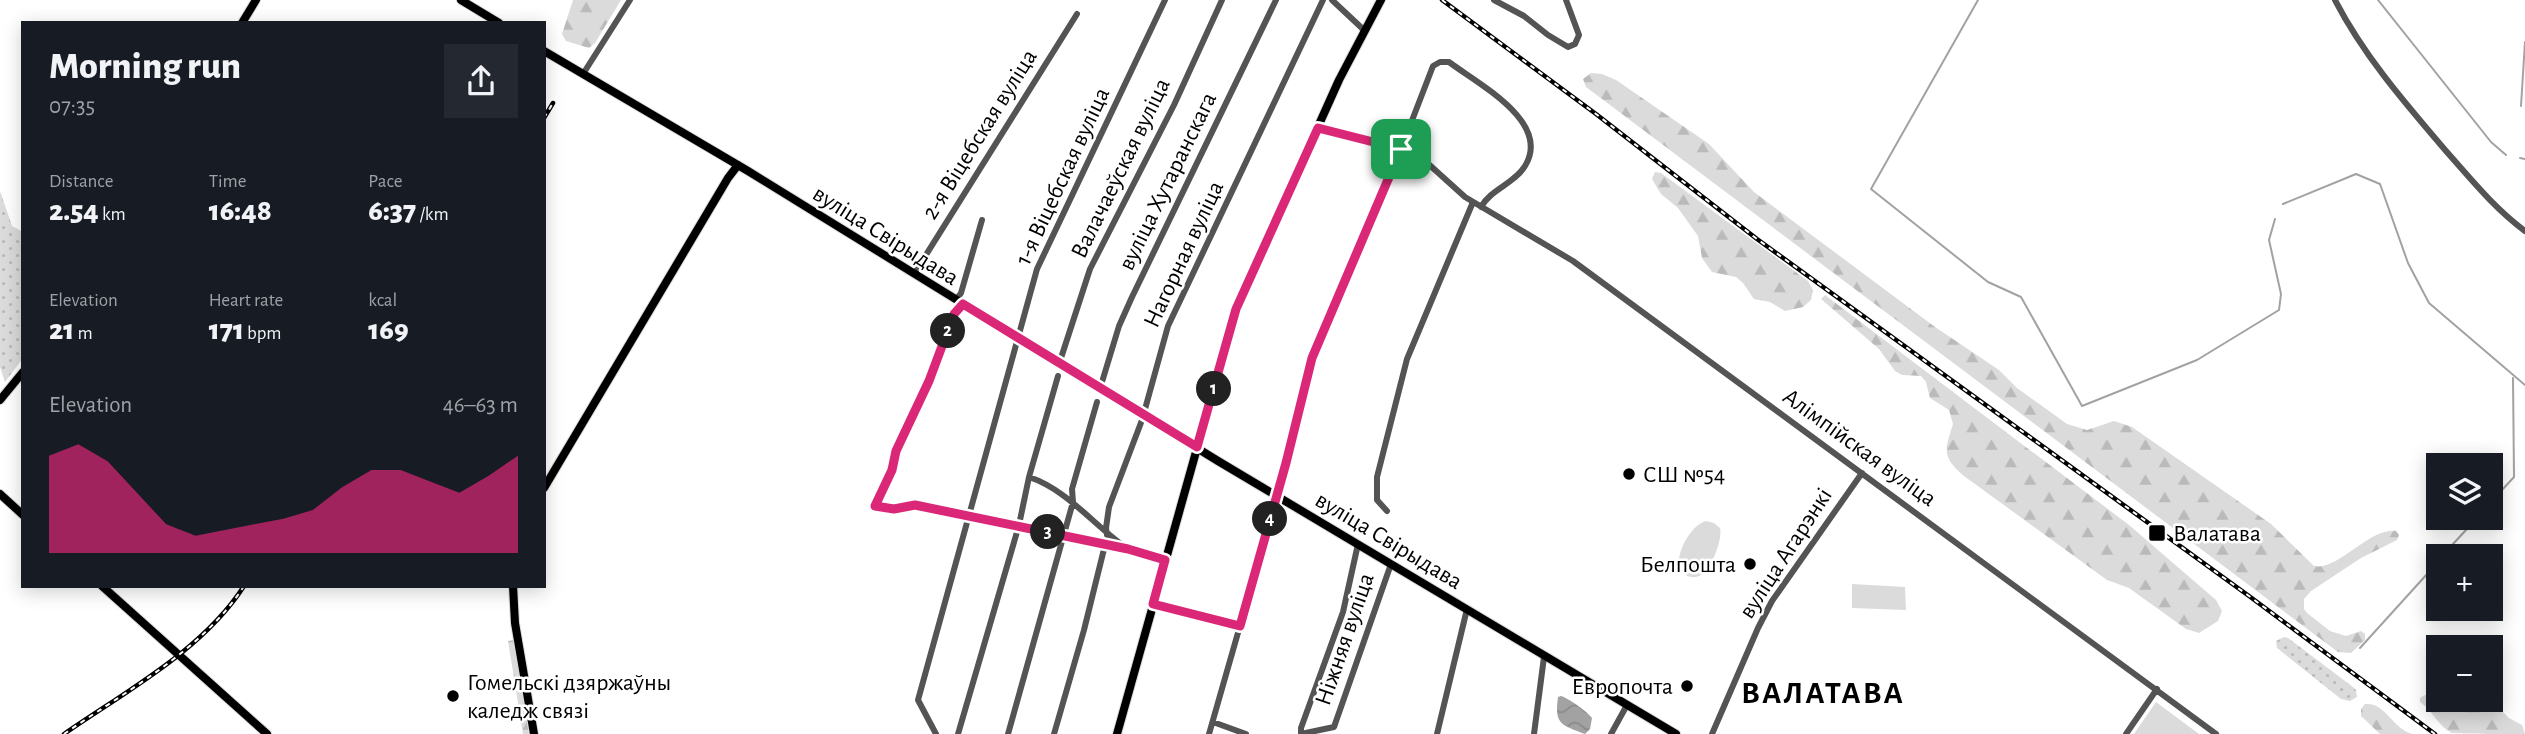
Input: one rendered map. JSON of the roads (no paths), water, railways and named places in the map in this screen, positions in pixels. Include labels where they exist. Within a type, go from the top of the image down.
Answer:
[{"type":"main road","points":[[243,21],[256,0]]},
{"type":"main road","points":[[461,0],[496,21]]},
{"type":"main road","points":[[1117,734],[1236,309],[1339,80],[1381,0]]},
{"type":"main road","name":"вуліца Свірыдава","points":[[546,52],[738,165],[1142,415],[1675,734]]},
{"type":"main road","points":[[546,485],[738,165]]},
{"type":"main road","points":[[0,400],[21,374]]},
{"type":"main road","points":[[0,494],[21,513]]},
{"type":"main road","points":[[104,588],[267,734]]},
{"type":"main road","points":[[513,588],[515,622],[534,734]]},
{"type":"street","points":[[583,74],[629,0]]},
{"type":"street","name":"1-я Віцебская вуліца","points":[[936,734],[918,700],[1018,338],[1046,248],[1165,0]]},
{"type":"street","name":"Валачаеўская вуліца","points":[[1061,358],[1090,269],[1174,105],[1222,0]]},
{"type":"street","name":"вуліца Хутаранскага","points":[[1102,382],[1123,317],[1276,0]]},
{"type":"street","name":"Нагорная вуліца","points":[[1107,535],[1109,507],[1142,415],[1168,326],[1323,0]]},
{"type":"street","points":[[1332,0],[1365,31]]},
{"type":"street","points":[[1494,0],[1524,16],[1548,36],[1568,47],[1575,44],[1579,35],[1566,0]]},
{"type":"street","points":[[2335,0],[2371,60],[2414,114],[2495,206],[2525,231]]},
{"type":"street","name":"2-я Віцебская вуліца","points":[[914,274],[1077,14]]},
{"type":"street","points":[[1209,734],[1312,358],[1401,149],[1433,66],[1440,62],[1449,62],[1519,115],[1530,135],[1530,155],[1525,166],[1516,177],[1486,198],[1481,207]]},
{"type":"street","name":"Алімпійская вуліца","points":[[1318,128],[1401,149],[1430,163],[1457,191],[1496,218],[1573,261],[2216,734]]},
{"type":"street","points":[[1387,511],[1377,500],[1377,477],[1408,359],[1473,202]]},
{"type":"street","name":"2-я Віцебская вуліца","points":[[970,517],[915,505],[894,509],[875,506],[892,470],[896,451],[929,381],[959,302],[982,220]]},
{"type":"street","points":[[958,734],[1019,525],[1029,477],[1058,376]]},
{"type":"street","points":[[1008,734],[1073,502],[1072,489],[1097,402]]},
{"type":"street","name":"вуліца Агарэнкі","points":[[1712,734],[1772,601],[1862,473]]},
{"type":"street","points":[[1029,477],[1046,483],[1073,502],[1107,535],[1128,549]]},
{"type":"street","points":[[970,517],[1128,549],[1165,560]]},
{"type":"street","points":[[1301,734],[1301,727],[1343,611],[1358,544]]},
{"type":"street","points":[[1054,734],[1105,545]]},
{"type":"street","name":"Ніжняя вуліца","points":[[1338,734],[1334,727],[1391,564]]},
{"type":"street","points":[[1153,604],[1240,626]]},
{"type":"street","points":[[1437,734],[1467,609]]},
{"type":"street","points":[[1534,734],[1544,657]]},
{"type":"street","points":[[2126,734],[2157,689]]},
{"type":"street","points":[[1611,734],[1627,705]]},
{"type":"street","points":[[1213,722],[1246,734]]},
{"type":"street","name":"Ніжняя вуліца","points":[[1301,734],[1334,727]]},
{"type":"water","points":[[1561,696],[1592,718],[1590,729],[1585,734],[1561,723],[1557,706],[1558,697]]},
{"type":"waterway","points":[[1978,0],[1871,189],[1988,282],[2021,297],[2082,406],[2197,360],[2279,310],[2281,294],[2269,240],[2275,219]]},
{"type":"waterway","points":[[2378,0],[2491,142],[2506,155]]},
{"type":"waterway","points":[[2521,106],[2525,42]]},
{"type":"waterway","points":[[2520,158],[2525,159]]},
{"type":"waterway","points":[[2283,204],[2356,174],[2380,184],[2408,263],[2429,303],[2525,385]]},
{"type":"waterway","points":[[2503,489],[2514,477],[2513,378]]},
{"type":"waterway","points":[[2453,544],[2466,530]]},
{"type":"waterway","points":[[2360,648],[2426,575]]},
{"type":"railway","points":[[1442,0],[1596,114],[1757,239],[2435,734]]},
{"type":"railway","points":[[546,115],[553,103]]},
{"type":"railway","points":[[64,734],[185,650],[227,609],[243,588]]},
{"type":"place","name":"СШ №54","points":[[1629,474]]},
{"type":"place","name":"Валатава","points":[[2157,533]]},
{"type":"place","name":"Белпошта","points":[[1750,564]]},
{"type":"place","name":"Европочта","points":[[1687,686]]},
{"type":"place","name":"Гомельскі дзяржаўны каледж связі","points":[[453,696]]},
{"type":"district","name":"ВАЛАТАВА","points":[[1823,692]]}]
